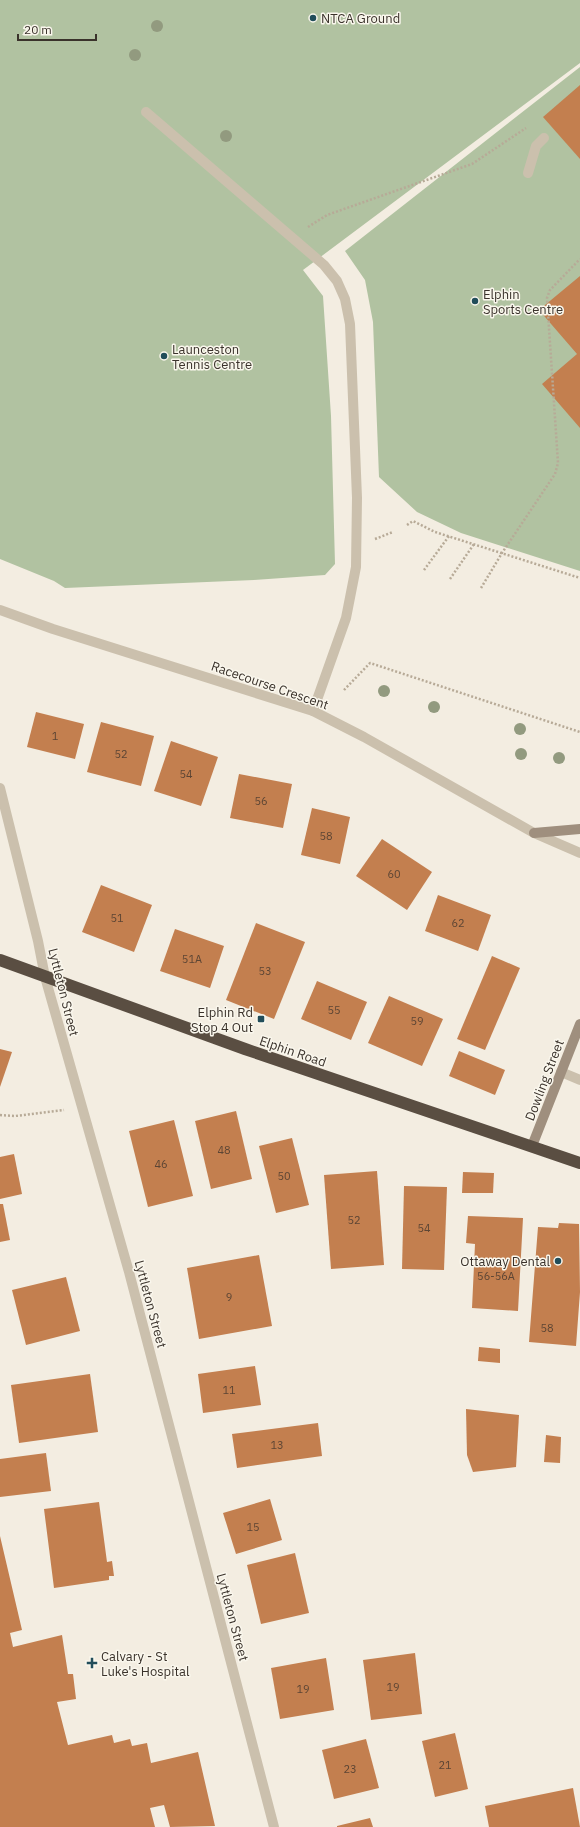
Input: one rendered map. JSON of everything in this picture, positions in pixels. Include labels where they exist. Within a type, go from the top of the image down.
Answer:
[{"type":"highway","name":"Elphin Road","points":[[0,960],[244,1049],[580,1163]]},
{"type":"street","points":[[146,112],[324,264],[337,281],[345,299],[351,340],[357,498],[356,567],[346,618],[313,711]]},
{"type":"street","points":[[528,173],[536,146],[544,138]]},
{"type":"street","name":"Racecourse Crescent","points":[[0,610],[53,629],[313,711],[364,737],[534,833],[580,853]]},
{"type":"street","name":"Lyttleton Street","points":[[0,788],[38,940],[45,977],[129,1272],[274,1827]]},
{"type":"street","points":[[534,833],[580,829]]},
{"type":"street","name":"Dowling Street","points":[[532,1146],[580,1024]]},
{"type":"street","points":[[561,1072],[580,1080]]},
{"type":"path","points":[[308,228],[326,216],[472,164],[524,128],[530,127],[535,129],[544,138]]},
{"type":"path","points":[[481,588],[502,553],[555,474],[558,463],[546,298],[550,290],[580,259]]},
{"type":"path","points":[[407,525],[413,521],[435,532],[580,578]]},
{"type":"path","points":[[374,539],[394,532]]},
{"type":"path","points":[[424,570],[449,536]]},
{"type":"path","points":[[450,579],[474,544]]},
{"type":"path","points":[[344,690],[370,663],[580,732]]},
{"type":"path","points":[[0,1114],[15,1116],[82,1108]]},
{"type":"green space","points":[[0,0],[580,0],[580,63],[303,270],[323,296],[331,416],[335,564],[325,575],[254,580],[65,588],[54,581],[0,559]]},
{"type":"green space","name":"Elphin Sports Centre","points":[[580,67],[580,571],[461,533],[417,512],[379,477],[373,322],[365,280],[345,251]]},
{"type":"building","points":[[580,85],[580,159],[543,117]]},
{"type":"building","points":[[580,276],[580,428],[542,384],[577,354],[539,310]]},
{"type":"building","points":[[36,712],[84,724],[75,759],[27,747]]},
{"type":"building","points":[[101,722],[154,736],[141,786],[87,772]]},
{"type":"building","points":[[171,741],[218,757],[201,806],[154,791]]},
{"type":"building","points":[[239,774],[292,784],[283,828],[230,818]]},
{"type":"building","points":[[312,808],[350,817],[340,864],[301,855]]},
{"type":"building","points":[[382,839],[432,872],[407,910],[356,876]]},
{"type":"building","points":[[101,885],[152,905],[134,952],[82,932]]},
{"type":"building","points":[[438,895],[491,915],[478,951],[425,931]]},
{"type":"building","points":[[256,923],[305,942],[274,1019],[226,1000]]},
{"type":"building","points":[[175,929],[224,946],[210,988],[160,971]]},
{"type":"building","points":[[492,956],[520,968],[485,1050],[457,1039]]},
{"type":"building","points":[[317,981],[367,1002],[351,1040],[301,1019]]},
{"type":"building","points":[[389,996],[443,1019],[422,1066],[368,1043]]},
{"type":"building","points":[[0,1049],[12,1052],[0,1087]]},
{"type":"building","points":[[459,1051],[505,1070],[495,1095],[449,1076]]},
{"type":"building","points":[[236,1111],[252,1179],[211,1189],[195,1121]]},
{"type":"building","points":[[174,1120],[193,1196],[148,1207],[129,1131]]},
{"type":"building","points":[[292,1138],[309,1205],[276,1213],[259,1146]]},
{"type":"building","points":[[14,1154],[22,1194],[0,1199],[0,1157]]},
{"type":"building","points":[[377,1171],[384,1265],[331,1269],[324,1175]]},
{"type":"building","points":[[463,1172],[494,1173],[493,1193],[462,1193]]},
{"type":"building","points":[[404,1186],[447,1187],[444,1270],[402,1269]]},
{"type":"building","points":[[0,1204],[3,1204],[10,1240],[0,1242]]},
{"type":"building","points":[[468,1216],[523,1218],[518,1311],[472,1308],[475,1244],[466,1243]]},
{"type":"building","name":"Ottaway Dental","points":[[559,1223],[579,1224],[580,1292],[576,1346],[529,1342],[538,1227],[558,1228]]},
{"type":"building","points":[[259,1255],[272,1326],[199,1339],[187,1268]]},
{"type":"building","points":[[66,1277],[80,1331],[26,1345],[12,1290]]},
{"type":"building","points":[[479,1347],[500,1349],[500,1363],[478,1361]]},
{"type":"building","points":[[255,1366],[261,1405],[203,1413],[198,1374]]},
{"type":"building","points":[[90,1374],[98,1432],[19,1443],[11,1385]]},
{"type":"building","points":[[466,1409],[519,1415],[516,1467],[473,1472],[467,1455]]},
{"type":"building","points":[[318,1423],[322,1456],[237,1468],[232,1434]]},
{"type":"building","points":[[546,1435],[561,1437],[560,1463],[544,1462]]},
{"type":"building","points":[[46,1453],[51,1491],[0,1497],[0,1459]]},
{"type":"building","points":[[270,1499],[282,1540],[236,1554],[223,1513]]},
{"type":"building","points":[[99,1502],[107,1562],[112,1561],[114,1576],[109,1576],[109,1580],[54,1588],[44,1509]]},
{"type":"building","name":"Calvary - St Luke's Hospital","points":[[0,1536],[22,1630],[10,1633],[13,1647],[62,1635],[68,1674],[73,1674],[76,1699],[57,1702],[68,1745],[112,1735],[114,1743],[130,1739],[132,1746],[147,1743],[151,1763],[198,1752],[215,1826],[170,1827],[164,1805],[150,1808],[155,1827],[0,1827]]},
{"type":"building","points":[[295,1553],[309,1613],[261,1624],[247,1565]]},
{"type":"building","points":[[415,1653],[422,1714],[371,1720],[363,1660]]},
{"type":"building","points":[[326,1658],[334,1710],[280,1719],[271,1668]]},
{"type":"building","points":[[455,1733],[468,1789],[435,1797],[422,1741]]},
{"type":"building","points":[[366,1739],[379,1788],[334,1799],[322,1750]]},
{"type":"building","points":[[573,1788],[580,1827],[489,1827],[485,1806]]},
{"type":"building","points":[[370,1818],[373,1827],[337,1827],[337,1826]]},
{"type":"place","name":"NTCA Ground","points":[[313,18]]},
{"type":"place","name":"Elphin Sports Centre","points":[[475,301]]},
{"type":"place","name":"Launceston Tennis Centre","points":[[164,356]]},
{"type":"place","name":"Elphin Rd Stop 4 Out","points":[[261,1019]]},
{"type":"place","name":"Ottaway Dental","points":[[558,1261]]},
{"type":"place","name":"Calvary - St Luke's Hospital","points":[[92,1663]]}]
